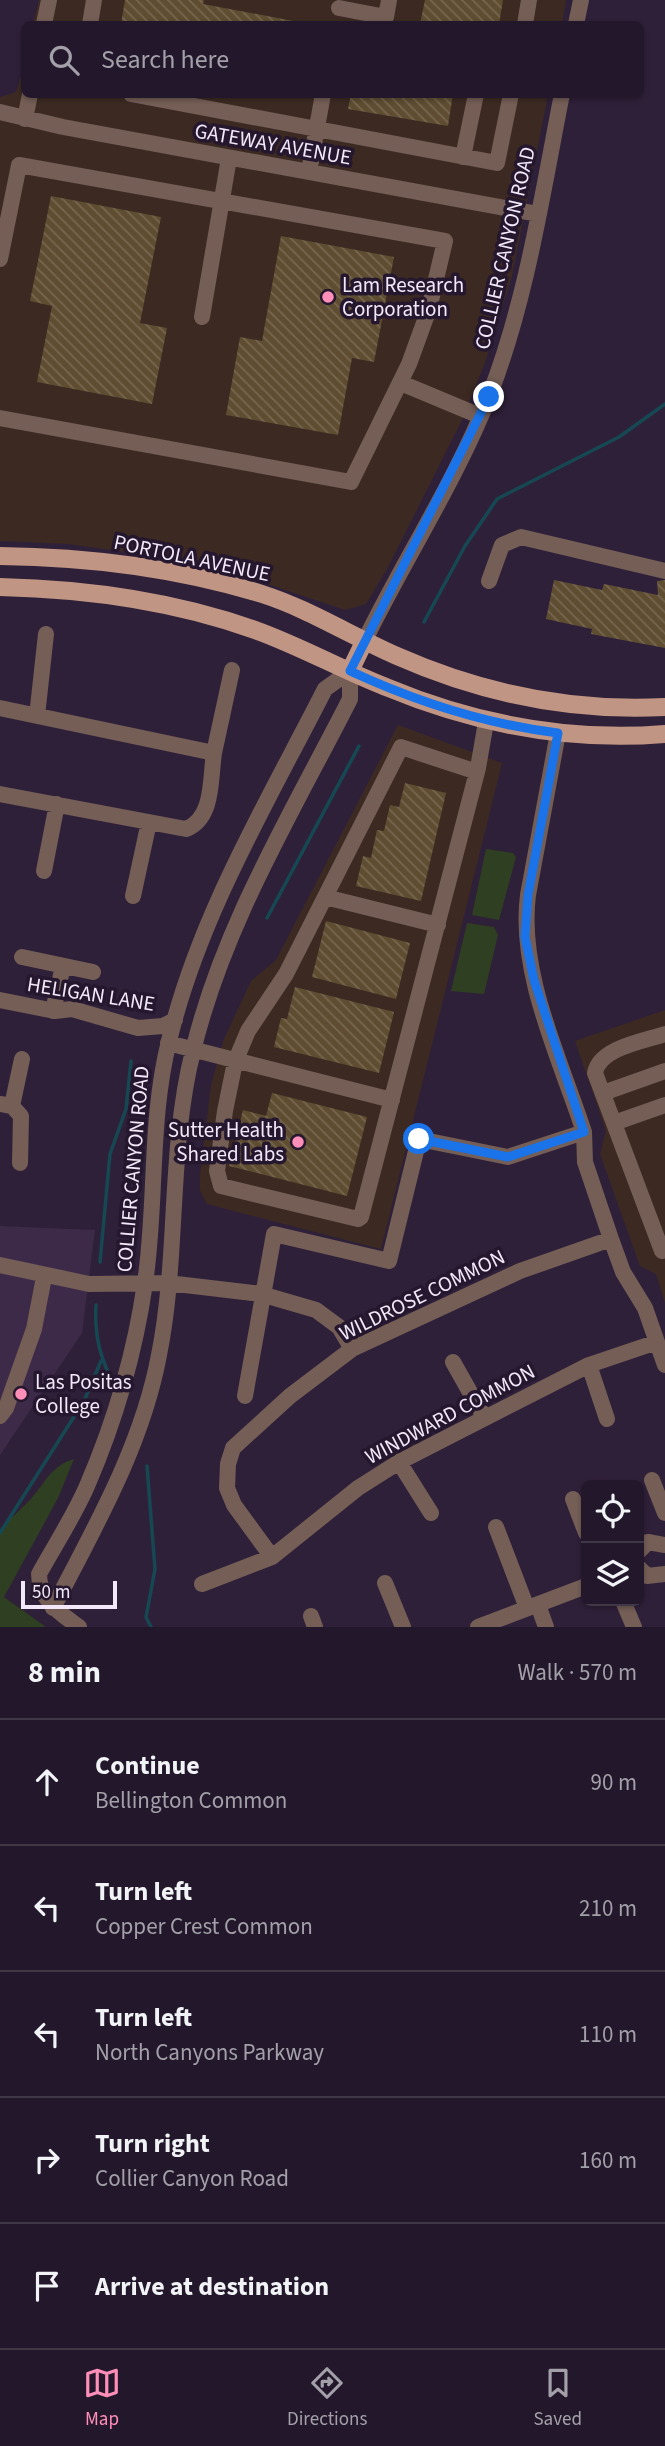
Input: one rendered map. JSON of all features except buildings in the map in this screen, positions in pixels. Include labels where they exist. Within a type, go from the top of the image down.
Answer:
[{"type":"main road","name":"PORTOLA AVENUE","points":[[0,556],[71,558],[142,567],[219,583],[297,608],[440,674],[496,693],[562,704],[665,707]]},
{"type":"main road","points":[[0,587],[170,605],[260,632],[430,705],[486,722],[558,733],[665,734]]},
{"type":"main road","name":"COLLIER CANYON ROAD","points":[[350,671],[365,640]]},
{"type":"street","points":[[45,21],[49,0]]},
{"type":"street","points":[[90,21],[94,0]]},
{"type":"street","points":[[336,7],[386,17],[389,0]]},
{"type":"street","points":[[525,21],[529,0]]},
{"type":"street","points":[[577,21],[581,0]]},
{"type":"street","points":[[25,119],[29,98]]},
{"type":"street","points":[[168,98],[497,163],[510,98]]},
{"type":"street","points":[[309,172],[322,98]]},
{"type":"street","points":[[463,157],[475,98]]},
{"type":"street","name":"COLLIER CANYON ROAD","points":[[365,640],[480,416],[515,321],[561,98]]},
{"type":"street","name":"GATEWAY AVENUE","points":[[0,112],[229,158],[538,214]]},
{"type":"street","points":[[202,317],[229,158]]},
{"type":"street","points":[[0,259],[19,165],[445,241],[429,309],[401,383],[351,482],[0,418]]},
{"type":"street","points":[[401,383],[480,416]]},
{"type":"street","points":[[489,581],[502,545],[521,537],[665,571]]},
{"type":"street","points":[[37,716],[46,634]]},
{"type":"street","points":[[0,794],[186,829],[198,824],[206,812],[214,753],[232,670]]},
{"type":"street","name":"COLLIER CANYON ROAD","points":[[79,1627],[53,1608],[39,1588],[39,1574],[86,1488],[124,1391],[146,1282],[155,1129],[168,1043],[202,939],[236,865],[325,689],[350,671]]},
{"type":"street","name":"COLLIER CANYON ROAD","points":[[53,1608],[113,1493],[145,1410],[159,1355],[168,1283],[183,1102],[193,1050],[211,987],[239,918],[350,699],[350,671]]},
{"type":"street","points":[[0,708],[214,753]]},
{"type":"street","points":[[477,772],[401,747],[286,974],[248,1031],[235,1062],[217,1171],[221,1186],[358,1219],[438,925],[477,772],[486,722]]},
{"type":"street","points":[[558,733],[528,895],[525,937],[534,980],[584,1132],[585,1162],[611,1239],[629,1284],[645,1308],[665,1366]]},
{"type":"street","points":[[44,871],[57,804]]},
{"type":"street","points":[[133,896],[149,822]]},
{"type":"street","points":[[325,897],[438,925]]},
{"type":"street","points":[[22,957],[93,972]]},
{"type":"street","points":[[54,1011],[64,966]]},
{"type":"street","name":"HELIGAN LANE","points":[[0,1000],[54,1011],[72,1009],[150,1029],[175,1020]]},
{"type":"street","points":[[662,1251],[595,1073],[596,1065],[604,1056],[665,1034]]},
{"type":"street","points":[[168,1043],[392,1100]]},
{"type":"street","points":[[20,1163],[21,1116],[6,1105],[22,1059]]},
{"type":"street","points":[[603,1093],[665,1071]]},
{"type":"street","points":[[614,1122],[665,1105]]},
{"type":"street","points":[[245,1396],[261,1294],[274,1234],[389,1261],[419,1139],[508,1157],[584,1132]]},
{"type":"street","name":"WILDROSE COMMON","points":[[272,1557],[234,1505],[228,1488],[228,1464],[233,1448],[290,1396],[352,1349],[520,1271],[611,1239]]},
{"type":"street","points":[[0,1265],[44,1277],[89,1284],[168,1283],[261,1294],[316,1310],[339,1326],[352,1349]]},
{"type":"street","points":[[0,1416],[6,1408],[34,1329],[44,1277]]},
{"type":"street","name":"WINDWARD COMMON","points":[[202,1584],[272,1557],[358,1488],[399,1462],[589,1365],[657,1342]]},
{"type":"street","points":[[453,1362],[484,1417]]},
{"type":"street","points":[[589,1365],[607,1419]]},
{"type":"street","points":[[399,1462],[431,1513]]},
{"type":"street","points":[[652,1480],[665,1513]]},
{"type":"street","points":[[573,1499],[581,1520]]},
{"type":"street","points":[[496,1527],[532,1607],[546,1627]]},
{"type":"street","points":[[644,1546],[649,1542],[665,1545]]},
{"type":"street","points":[[644,1572],[648,1576],[665,1574]]},
{"type":"street","points":[[385,1583],[403,1627]]},
{"type":"street","points":[[478,1627],[581,1588]]},
{"type":"street","points":[[625,1606],[634,1627]]},
{"type":"shaded area","points":[[39,0],[566,0],[562,21],[34,21]]},
{"type":"shaded area","points":[[21,76],[21,98],[547,98],[512,276],[486,360],[463,418],[387,569],[366,604],[345,610],[235,573],[168,558],[68,544],[0,541],[0,97],[16,92]]},
{"type":"shaded area","points":[[398,725],[502,763],[381,1249],[207,1204],[200,1190],[200,1176],[211,1085],[224,1039],[251,981],[276,960]]},
{"type":"shaded area","points":[[665,1010],[665,1303],[656,1274],[640,1266],[600,1154],[606,1131],[575,1041]]},
{"type":"shaded area","name":"Las Positas College","points":[[0,1226],[95,1230],[82,1333],[0,1455]]},
{"type":"green space","points":[[486,849],[513,853],[516,857],[499,920],[472,915]]},
{"type":"green space","points":[[467,923],[494,927],[498,935],[484,994],[451,991]]},
{"type":"green space","points":[[74,1459],[58,1498],[4,1597],[46,1627],[0,1627],[0,1529],[29,1501],[53,1471]]},
{"type":"waterway","points":[[424,622],[465,546],[497,499],[619,437],[665,404]]},
{"type":"waterway","points":[[267,918],[359,746]]},
{"type":"waterway","points":[[100,1262],[110,1154],[126,1109],[131,1061]]},
{"type":"waterway","points":[[96,1305],[96,1328],[100,1348],[116,1389]]},
{"type":"waterway","points":[[0,1533],[84,1401],[101,1361]]},
{"type":"waterway","points":[[147,1466],[155,1569],[146,1617],[151,1627]]},
{"type":"place","name":"Lam Research Corporation","points":[[328,297]]},
{"type":"place","name":"Sutter Health Shared Labs","points":[[298,1142]]},
{"type":"place","name":"Las Positas College","points":[[21,1394]]},
{"type":"route","points":[[419,1139],[508,1157],[584,1132],[534,980],[525,937],[528,895],[558,733],[523,729],[459,714],[383,687],[350,671],[489,397]]}]
